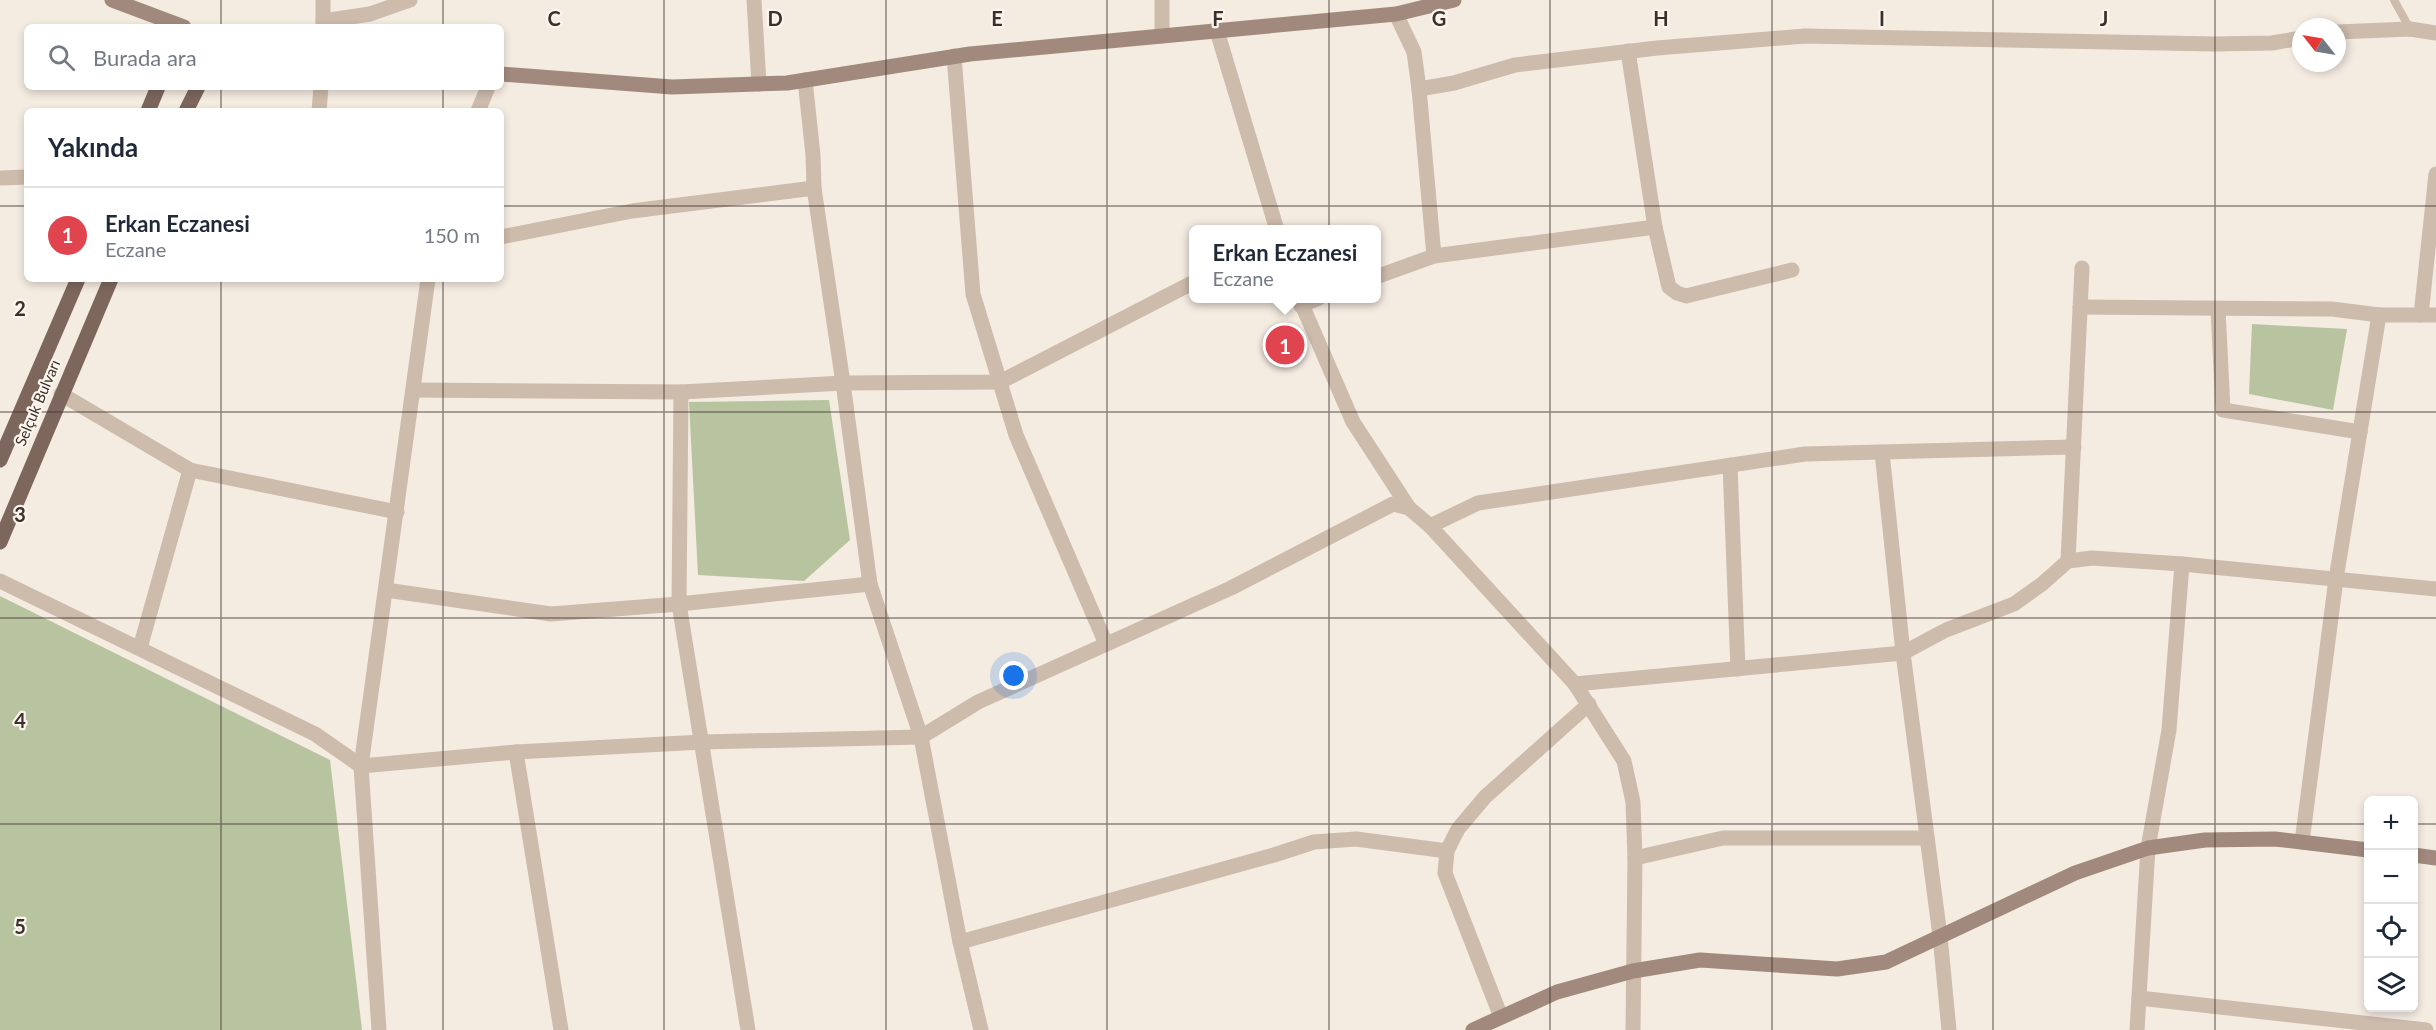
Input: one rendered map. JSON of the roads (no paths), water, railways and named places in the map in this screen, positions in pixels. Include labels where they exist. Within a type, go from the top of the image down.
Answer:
[{"type":"main road","points":[[112,0],[175,24]]},
{"type":"main road","points":[[504,74],[672,87],[759,84],[805,80],[954,56],[1396,14],[1415,4],[1454,0]]},
{"type":"main road","points":[[149,108],[157,90]]},
{"type":"main road","points":[[188,108],[196,90]]},
{"type":"main road","name":"Selçuk Bulvarı","points":[[0,460],[77,282]]},
{"type":"main road","name":"Selçuk Bulvarı","points":[[0,542],[110,282]]},
{"type":"main road","points":[[1473,1030],[1557,992],[1633,971],[1701,960],[1836,969],[1886,962],[2075,873],[2148,848],[2205,840],[2275,839],[2364,850]]},
{"type":"main road","points":[[2418,856],[2436,858]]},
{"type":"street","points":[[323,0],[323,24],[370,14],[410,0]]},
{"type":"street","points":[[754,0],[759,84]]},
{"type":"street","points":[[1162,0],[1162,36]]},
{"type":"street","points":[[1396,14],[1414,52],[1434,256]]},
{"type":"street","points":[[2346,32],[2410,29],[2436,33]]},
{"type":"street","points":[[1217,31],[1275,225]]},
{"type":"street","points":[[1419,89],[1515,65],[1628,51],[1805,36],[2214,44],[2272,43],[2292,40]]},
{"type":"street","points":[[1628,51],[1655,227],[1669,287],[1686,296],[1792,270]]},
{"type":"street","points":[[954,56],[973,294],[1016,435],[1106,644]]},
{"type":"street","points":[[805,80],[814,188],[870,584],[921,737],[960,942],[981,1030]]},
{"type":"street","points":[[319,108],[321,90]]},
{"type":"street","points":[[479,108],[487,90]]},
{"type":"street","points":[[2080,308],[2332,309],[2379,315],[2429,315],[2436,174]]},
{"type":"street","points":[[0,178],[24,177]]},
{"type":"street","points":[[504,236],[632,211],[814,188]]},
{"type":"street","points":[[1381,276],[1434,256],[1655,227]]},
{"type":"street","points":[[2068,561],[2082,268]]},
{"type":"street","points":[[379,1030],[361,766],[428,282]]},
{"type":"street","points":[[413,390],[681,392],[843,383],[1000,382],[1189,285]]},
{"type":"street","points":[[1300,303],[1353,422],[1409,508],[1430,526],[1575,684],[1624,761],[1633,802],[1635,858],[1632,1030]]},
{"type":"street","points":[[2218,309],[2223,410],[2360,432]]},
{"type":"street","points":[[2302,842],[2336,579],[2379,315]]},
{"type":"street","points":[[681,392],[679,604],[748,1030]]},
{"type":"street","points":[[62,394],[190,470],[397,512]]},
{"type":"street","points":[[1430,526],[1478,503],[1805,454],[2074,447]]},
{"type":"street","points":[[1882,452],[1903,653],[1940,936],[1949,1030]]},
{"type":"street","points":[[1730,465],[1738,669]]},
{"type":"street","points":[[140,648],[190,470]]},
{"type":"street","points":[[0,581],[315,734],[361,766],[516,752],[702,742],[921,737],[978,702],[1231,588],[1393,504],[1409,508]]},
{"type":"street","points":[[1575,684],[1903,653],[1946,630],[2014,604],[2068,561],[2092,558],[2182,564],[2436,589]]},
{"type":"street","points":[[2137,1030],[2148,848],[2169,730],[2182,564]]},
{"type":"street","points":[[386,590],[551,614],[679,604],[870,584]]},
{"type":"street","points":[[1501,1017],[1445,873],[1447,851],[1458,829],[1485,797],[1589,704]]},
{"type":"street","points":[[516,752],[561,1030]]},
{"type":"street","points":[[1635,858],[1723,838],[1927,838]]},
{"type":"street","points":[[960,942],[1314,842],[1356,840],[1447,851]]},
{"type":"street","points":[[2139,998],[2308,1023],[2426,1030]]},
{"type":"lane","points":[[2394,0],[2410,29]]},
{"type":"place","name":"Erkan Eczanesi","points":[[1285,345]]}]
